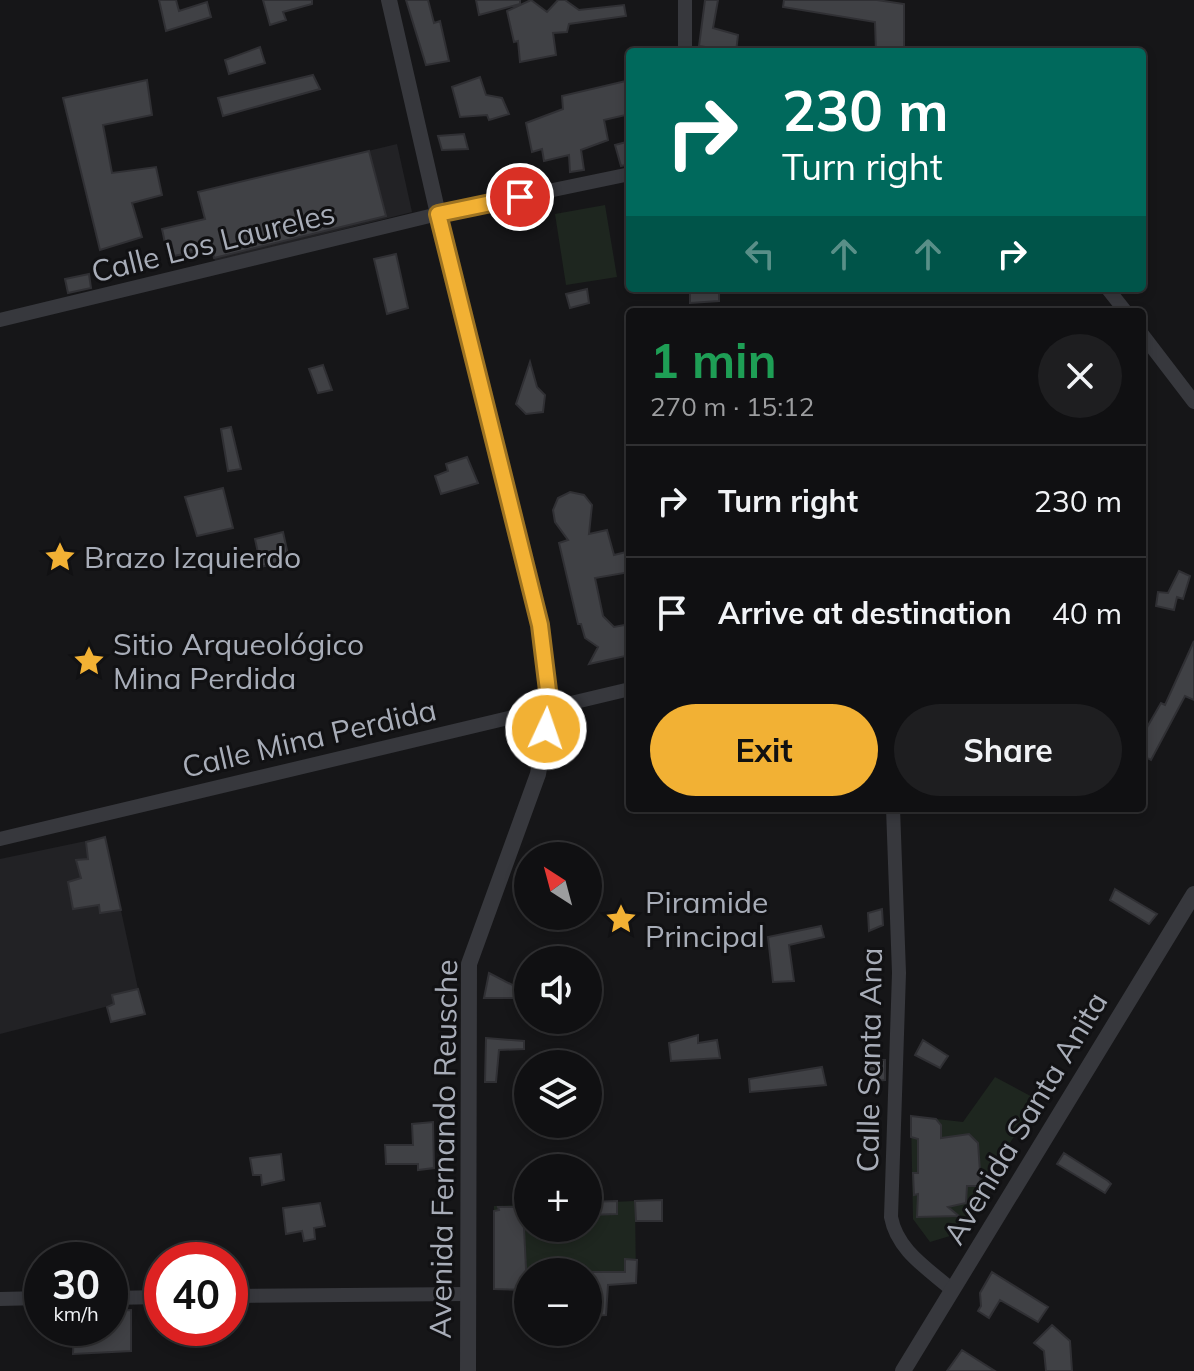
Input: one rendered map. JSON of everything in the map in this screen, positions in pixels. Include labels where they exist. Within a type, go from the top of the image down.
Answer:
[{"type":"street","name":"Avenida Fernando Reusche","points":[[389,0],[438,214],[540,625],[550,707],[538,774],[469,964],[468,1371]]},
{"type":"street","points":[[685,0],[685,48]]},
{"type":"street","name":"Calle Los Laureles","points":[[0,320],[438,214],[626,175]]},
{"type":"street","points":[[1110,292],[1123,308]]},
{"type":"street","points":[[1146,339],[1194,402]]},
{"type":"street","name":"Calle Mina Perdida","points":[[0,839],[626,690]]},
{"type":"street","name":"Calle Santa Ana","points":[[893,812],[899,973],[891,1217],[894,1233],[905,1250],[951,1289]]},
{"type":"street","name":"Avenida Santa Anita","points":[[903,1371],[1194,894]]},
{"type":"street","points":[[248,1296],[467,1294]]},
{"type":"street","points":[[0,1299],[24,1298]]},
{"type":"shaded area","points":[[397,144],[412,212],[215,262],[198,192]]},
{"type":"shaded area","points":[[605,205],[617,277],[566,285],[555,214]]},
{"type":"shaded area","points":[[105,837],[140,998],[0,1034],[0,859]]},
{"type":"shaded area","points":[[995,1077],[1038,1100],[1002,1155],[960,1233],[930,1242],[913,1219],[911,1116],[963,1122]]},
{"type":"shaded area","points":[[635,1201],[636,1283],[602,1284],[602,1258],[514,1258],[514,1288],[494,1289],[494,1206],[514,1205],[514,1242],[602,1242],[602,1202]]},
{"type":"building","points":[[159,0],[176,0],[179,11],[207,2],[211,17],[166,31]]},
{"type":"building","points":[[263,0],[312,0],[312,4],[283,12],[286,20],[270,25]]},
{"type":"building","points":[[406,0],[428,0],[434,23],[440,21],[449,61],[426,65]]},
{"type":"building","points":[[476,0],[520,0],[520,4],[479,15]]},
{"type":"building","points":[[531,0],[547,12],[558,0],[565,0],[579,10],[624,5],[626,16],[569,24],[567,32],[553,33],[556,55],[520,62],[518,41],[514,42],[507,11]]},
{"type":"building","points":[[705,0],[718,0],[713,28],[738,35],[736,48],[699,46]]},
{"type":"building","points":[[784,0],[877,0],[904,4],[904,48],[876,48],[875,22],[783,7]]},
{"type":"building","points":[[260,47],[265,63],[229,74],[225,60]]},
{"type":"building","points":[[313,75],[320,89],[223,116],[218,98]]},
{"type":"building","points":[[480,77],[486,95],[502,98],[509,114],[489,120],[487,115],[460,117],[452,87]]},
{"type":"building","points":[[147,80],[152,115],[103,125],[112,173],[156,167],[162,195],[132,203],[142,237],[100,250],[63,98]]},
{"type":"building","points":[[626,81],[626,115],[604,120],[608,140],[581,150],[584,170],[570,172],[569,155],[544,161],[542,149],[532,152],[526,123],[563,109],[562,96]]},
{"type":"building","points":[[464,134],[468,149],[442,150],[438,136]]},
{"type":"building","points":[[626,142],[626,165],[621,166],[615,145]]},
{"type":"building","points":[[369,151],[386,216],[214,258],[212,248],[174,256],[171,242],[165,243],[162,229],[205,219],[198,192]]},
{"type":"building","points":[[396,254],[408,308],[387,314],[374,259]]},
{"type":"building","points":[[89,274],[91,288],[68,293],[65,279]]},
{"type":"building","points":[[587,289],[589,303],[570,308],[566,294]]},
{"type":"building","points":[[690,292],[719,292],[719,301],[690,303]]},
{"type":"building","points":[[530,362],[537,387],[545,395],[543,412],[526,414],[516,404]]},
{"type":"building","points":[[323,365],[332,390],[318,393],[309,369]]},
{"type":"building","points":[[231,427],[241,469],[228,471],[221,429]]},
{"type":"building","points":[[467,457],[478,483],[441,494],[435,476],[448,471],[446,464]]},
{"type":"building","points":[[223,488],[233,528],[197,536],[185,497]]},
{"type":"building","points":[[570,492],[584,495],[592,505],[589,534],[607,530],[614,555],[626,552],[626,573],[595,578],[603,616],[614,627],[626,625],[626,656],[589,664],[598,647],[585,638],[581,624],[578,624],[559,543],[568,540],[555,522],[553,510],[558,498]]},
{"type":"building","points":[[283,532],[289,559],[261,567],[255,539]]},
{"type":"building","points":[[1179,571],[1190,576],[1183,599],[1177,597],[1174,610],[1156,606],[1158,592],[1168,593]]},
{"type":"building","points":[[1194,641],[1194,700],[1185,696],[1151,760],[1146,757],[1146,729],[1161,703],[1165,705]]},
{"type":"building","points":[[105,837],[121,910],[100,913],[99,905],[73,909],[68,882],[81,878],[76,860],[88,859],[86,842]]},
{"type":"building","points":[[1115,889],[1157,914],[1149,924],[1110,900]]},
{"type":"building","points":[[882,909],[883,925],[869,931],[868,913]]},
{"type":"building","points":[[821,926],[824,937],[789,945],[794,981],[773,982],[768,937]]},
{"type":"building","points":[[489,973],[514,986],[514,998],[484,998]]},
{"type":"building","points":[[138,989],[145,1014],[111,1022],[107,1007],[114,1004],[112,995]]},
{"type":"building","points":[[698,1035],[698,1043],[717,1040],[720,1058],[671,1061],[669,1043]]},
{"type":"building","points":[[486,1038],[524,1041],[524,1049],[499,1050],[496,1082],[485,1082]]},
{"type":"building","points":[[923,1040],[948,1056],[940,1068],[915,1055]]},
{"type":"building","points":[[868,1060],[885,1060],[885,1080],[870,1081]]},
{"type":"building","points":[[822,1067],[826,1085],[750,1092],[749,1079]]},
{"type":"building","points":[[911,1116],[936,1119],[941,1125],[941,1138],[969,1134],[978,1143],[981,1186],[967,1186],[966,1203],[948,1207],[959,1216],[917,1217],[918,1194],[914,1195],[913,1173],[918,1173],[918,1139],[911,1137]]},
{"type":"building","points":[[433,1122],[434,1168],[418,1170],[418,1164],[386,1164],[385,1145],[413,1145],[412,1124]]},
{"type":"building","points":[[1064,1153],[1108,1181],[1111,1184],[1105,1193],[1057,1164]]},
{"type":"building","points":[[281,1154],[284,1180],[262,1185],[261,1175],[253,1175],[250,1158]]},
{"type":"building","points":[[662,1200],[662,1221],[636,1221],[635,1201]]},
{"type":"building","points":[[617,1201],[617,1214],[602,1215],[602,1202]]},
{"type":"building","points":[[320,1203],[325,1226],[314,1228],[315,1239],[304,1241],[302,1231],[286,1234],[283,1208]]},
{"type":"building","points":[[498,1207],[514,1207],[514,1242],[525,1242],[525,1258],[514,1258],[514,1290],[494,1289],[494,1211],[499,1210]]},
{"type":"building","points":[[625,1259],[637,1260],[636,1283],[608,1285],[606,1315],[602,1315],[602,1272],[625,1272]]},
{"type":"building","points":[[992,1272],[1048,1307],[1038,1322],[1000,1300],[989,1318],[978,1311],[981,1306],[980,1293]]},
{"type":"building","points":[[128,1310],[131,1310],[131,1351],[73,1354],[73,1346],[128,1346]]},
{"type":"building","points":[[1052,1325],[1070,1341],[1072,1371],[1046,1371],[1044,1351],[1034,1343]]},
{"type":"building","points":[[962,1350],[995,1371],[947,1371]]},
{"type":"place","name":"Brazo Izquierdo","points":[[60,557]]},
{"type":"place","name":"Sitio Arqueológico Mina Perdida","points":[[89,661]]},
{"type":"place","name":"Piramide Principal","points":[[621,919]]},
{"type":"route","points":[[520,197],[438,214],[540,625],[550,707],[546,729]]}]
